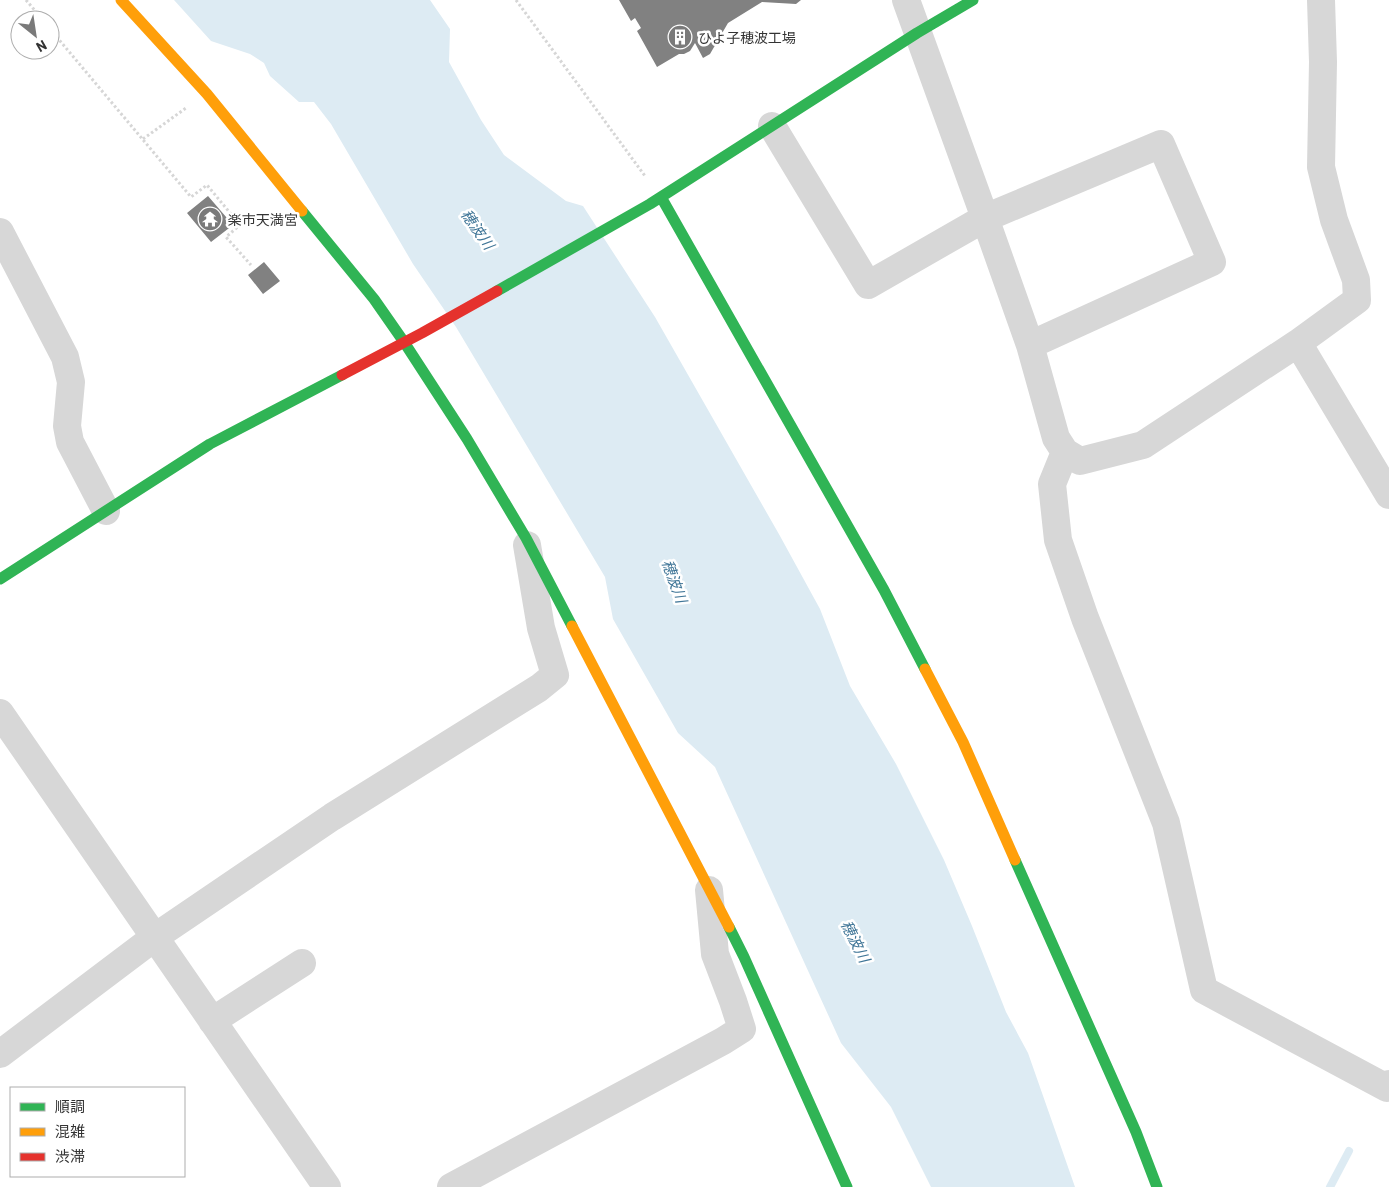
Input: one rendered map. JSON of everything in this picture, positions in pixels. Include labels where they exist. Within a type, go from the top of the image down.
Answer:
[{"type":"street","points":[[121,0],[207,94],[374,299],[467,440],[526,538],[744,957],[847,1187]]},
{"type":"street","points":[[906,0],[1030,346],[1056,438],[1065,452],[1080,461],[1143,445],[1298,343],[1357,300],[1356,280],[1334,220],[1321,167],[1321,0]]},
{"type":"street","points":[[0,579],[210,444],[422,333],[650,204],[917,33],[973,0]]},
{"type":"street","points":[[772,126],[868,286],[985,218],[1161,144],[1212,262],[1030,346]]},
{"type":"street","points":[[660,197],[884,590],[963,742],[1117,1088],[1157,1187]]},
{"type":"street","points":[[0,232],[65,357],[71,382],[67,426],[70,442],[106,511]]},
{"type":"street","points":[[1298,343],[1389,495]]},
{"type":"street","points":[[1065,452],[1052,484],[1058,540],[1086,618],[1166,823],[1204,990],[1387,1088],[1389,1084]]},
{"type":"street","points":[[0,1054],[155,937],[332,817],[539,688],[555,675],[541,628],[526,538]]},
{"type":"street","points":[[0,713],[328,1187]]},
{"type":"street","points":[[451,1187],[742,1029],[715,954],[709,890]]},
{"type":"street","points":[[212,1021],[302,963]]},
{"type":"path","points":[[26,0],[34,10]]},
{"type":"path","points":[[516,0],[660,197]]},
{"type":"path","points":[[60,41],[191,197],[207,185],[240,225],[226,237],[251,265]]},
{"type":"path","points":[[143,139],[167,122]]},
{"type":"water","name":"穂波川","points":[[174,0],[430,0],[450,29],[449,62],[481,120],[504,155],[566,201],[583,206],[655,317],[820,609],[850,686],[896,764],[944,860],[1006,1012],[1028,1053],[1075,1187],[931,1187],[891,1107],[841,1043],[715,767],[678,733],[613,619],[605,577],[456,327],[413,264],[331,124],[314,102],[299,102],[270,76],[264,63],[250,54],[211,41]]},
{"type":"building","name":"ひよ子穂波工場","points":[[619,0],[801,0],[796,4],[762,2],[728,23],[710,54],[703,58],[695,43],[690,51],[679,54],[657,67],[637,31],[641,28],[635,18],[631,21]]},
{"type":"building","name":"楽市天満宮","points":[[208,196],[233,225],[211,242],[187,213]]},
{"type":"building","points":[[264,262],[280,281],[263,294],[248,275]]},
{"type":"waterway","points":[[1330,1187],[1349,1151]]},
{"type":"traffic: fast","points":[[497,291],[650,204],[917,33],[973,0]]},
{"type":"traffic: fast","points":[[661,197],[884,590],[925,669]]},
{"type":"traffic: fast","points":[[302,211],[374,299],[404,342],[467,439],[526,538],[572,626]]},
{"type":"traffic: fast","points":[[0,579],[210,444],[342,375]]},
{"type":"traffic: fast","points":[[1015,860],[1136,1132],[1157,1187]]},
{"type":"traffic: fast","points":[[729,927],[847,1187]]},
{"type":"traffic: slow","points":[[121,0],[207,94],[302,211]]},
{"type":"traffic: slow","points":[[572,626],[729,927]]},
{"type":"traffic: slow","points":[[925,669],[963,742],[1015,860]]},
{"type":"traffic: jam","points":[[342,375],[497,291]]},
{"type":"place","name":"ひよ子穂波工場","points":[[680,37]]},
{"type":"place","name":"楽市天満宮","points":[[210,219]]}]
